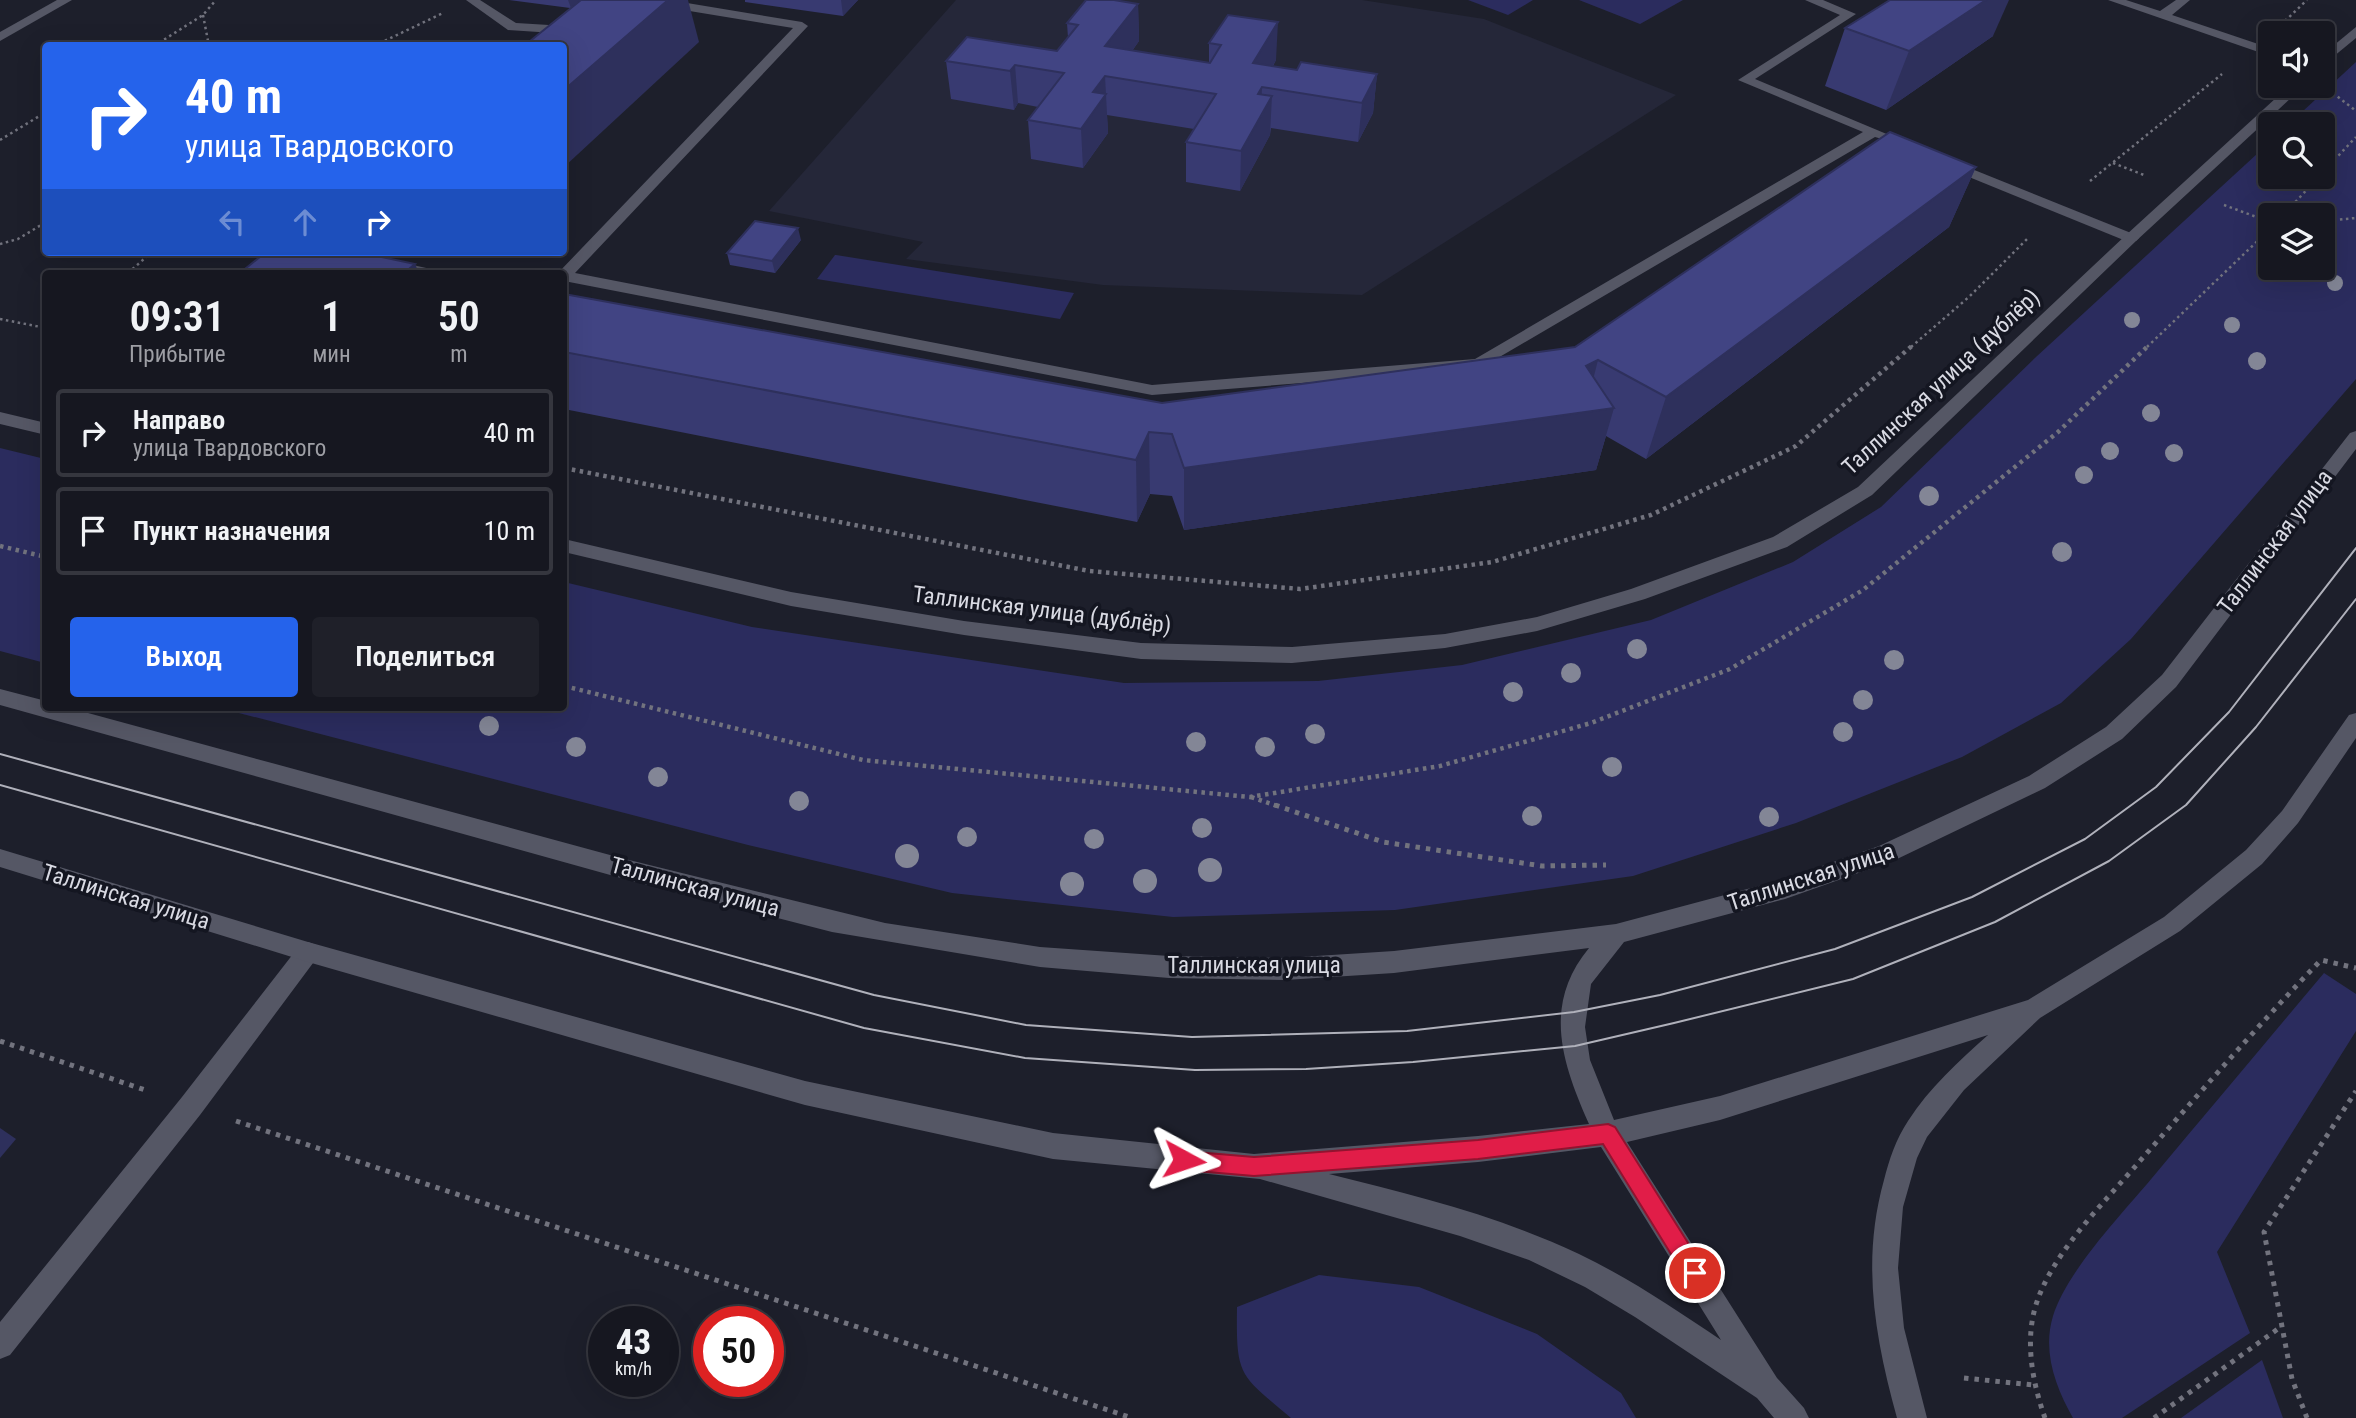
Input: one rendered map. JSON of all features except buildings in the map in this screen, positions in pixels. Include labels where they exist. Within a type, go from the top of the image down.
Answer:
[{"type":"main road","points":[[0,37],[66,0]]},
{"type":"main road","points":[[472,0],[513,27],[572,27],[551,42]]},
{"type":"main road","points":[[567,273],[802,26],[648,0]]},
{"type":"main road","points":[[1811,0],[1850,14],[1745,80],[1898,142]]},
{"type":"main road","points":[[2114,0],[2256,47]]},
{"type":"main road","points":[[2162,16],[2184,0]]},
{"type":"main road","points":[[2335,50],[2356,31]]},
{"type":"main road","name":"Таллинская улица (дублёр)","points":[[567,547],[791,599],[964,628],[1140,651],[1292,654],[1445,642],[1511,629],[1638,594],[1780,542],[1865,491],[2130,237],[2284,98]]},
{"type":"main road","points":[[567,277],[1152,390],[1479,364],[1873,132]]},
{"type":"main road","points":[[1935,158],[2130,237]]},
{"type":"main road","points":[[377,262],[415,270]]},
{"type":"main road","points":[[0,418],[42,428]]},
{"type":"main road","name":"Таллинская улица","points":[[47,711],[621,868],[832,922],[1040,957],[1169,967],[1285,969],[1394,962],[1616,934],[1785,889],[1886,853],[2006,798],[2088,752],[2134,715],[2169,681],[2356,437]]},
{"type":"main road","name":"Таллинская улица","points":[[0,698],[42,709]]},
{"type":"main road","name":"Таллинская улица","points":[[0,858],[308,952],[805,1093],[1053,1146],[1254,1167],[1478,1149],[1608,1134],[1720,1108],[2035,1009],[2172,924],[2254,857],[2290,817],[2356,721]]},
{"type":"main road","points":[[1616,934],[1582,975],[1574,1005],[1575,1046],[1586,1082],[1608,1134],[1767,1388],[1794,1418]]},
{"type":"main road","points":[[0,1345],[191,1106],[308,952]]},
{"type":"main road","points":[[1912,1418],[1898,1372],[1884,1303],[1889,1204],[1908,1146],[1919,1127],[1960,1077],[2035,1009]]},
{"type":"main road","points":[[1254,1167],[1495,1233],[1537,1250],[1611,1286],[1767,1388]]},
{"type":"path","points":[[160,42],[203,15],[216,0]]},
{"type":"path","points":[[2284,21],[2307,0]]},
{"type":"path","points":[[382,42],[447,11]]},
{"type":"path","points":[[203,15],[208,42]]},
{"type":"path","points":[[567,469],[1089,571],[1300,589],[1492,562],[1651,515],[1796,446],[1970,296],[2057,209],[2256,47]]},
{"type":"path","points":[[2335,94],[2356,111]]},
{"type":"path","points":[[0,140],[42,114]]},
{"type":"path","points":[[2335,159],[2356,137]]},
{"type":"path","points":[[2294,203],[2308,189]]},
{"type":"path","points":[[2335,220],[2356,218]]},
{"type":"path","points":[[0,244],[18,239],[42,224]]},
{"type":"path","points":[[131,270],[147,256]]},
{"type":"path","points":[[0,319],[42,327]]},
{"type":"path","points":[[0,546],[42,556]]},
{"type":"path","points":[[1250,797],[1383,842],[1542,866],[1606,865]]},
{"type":"path","points":[[2045,1418],[2033,1385],[2032,1334],[2034,1310],[2048,1274],[2091,1218],[2259,1024],[2321,960],[2356,968]]},
{"type":"path","points":[[0,1041],[1132,1418]]},
{"type":"path","points":[[2307,1418],[2292,1378],[2264,1233],[2356,1091]]},
{"type":"path","points":[[2154,1418],[2282,1326]]},
{"type":"path","points":[[1964,1378],[2033,1385]]},
{"type":"shaded area","points":[[956,0],[1362,0],[1484,19],[1676,95],[1362,295],[1103,285],[906,259],[923,242],[769,211]]},
{"type":"shaded area","points":[[1468,0],[1533,0],[1508,15]]},
{"type":"shaded area","points":[[1579,0],[1683,0],[1640,24]]},
{"type":"shaded area","points":[[2356,62],[2356,379],[2131,639],[2061,703],[1962,757],[1796,823],[1633,876],[1395,910],[1173,917],[952,893],[748,845],[231,711],[567,711],[567,583],[752,627],[1124,683],[1318,681],[1462,665],[1651,620],[1793,562],[1881,507],[2036,357],[2258,153],[2258,189],[2335,189],[2335,112],[2302,112],[2317,98],[2335,98],[2335,81]]},
{"type":"shaded area","points":[[835,255],[1074,293],[1060,319],[817,279]]},
{"type":"shaded area","points":[[0,448],[42,458],[42,662],[0,651]]},
{"type":"shaded area","points":[[2324,973],[2356,994],[2356,1031],[2217,1252],[2250,1333],[2122,1418],[2073,1418],[2056,1382],[2049,1343],[2053,1316],[2070,1281],[2111,1226]]},
{"type":"shaded area","points":[[1319,1275],[1419,1287],[1537,1334],[1621,1393],[1636,1418],[1291,1418],[1260,1392],[1244,1372],[1238,1348],[1237,1307]]},
{"type":"shaded area","points":[[2262,1360],[2283,1418],[2181,1418]]},
{"type":"tram line","points":[[0,754],[874,995],[1026,1025],[1192,1037],[1407,1031],[1574,1012],[1660,995],[1835,949],[1972,897],[2085,839],[2156,787],[2229,712],[2356,548]]},
{"type":"tram line","points":[[0,785],[864,1028],[1025,1058],[1195,1070],[1306,1069],[1413,1062],[1575,1046],[1674,1023],[1853,979],[1995,922],[2109,861],[2186,805],[2256,727],[2356,599]]},
{"type":"route","points":[[1184,1160],[1254,1167],[1478,1149],[1608,1134],[1695,1273]]}]
